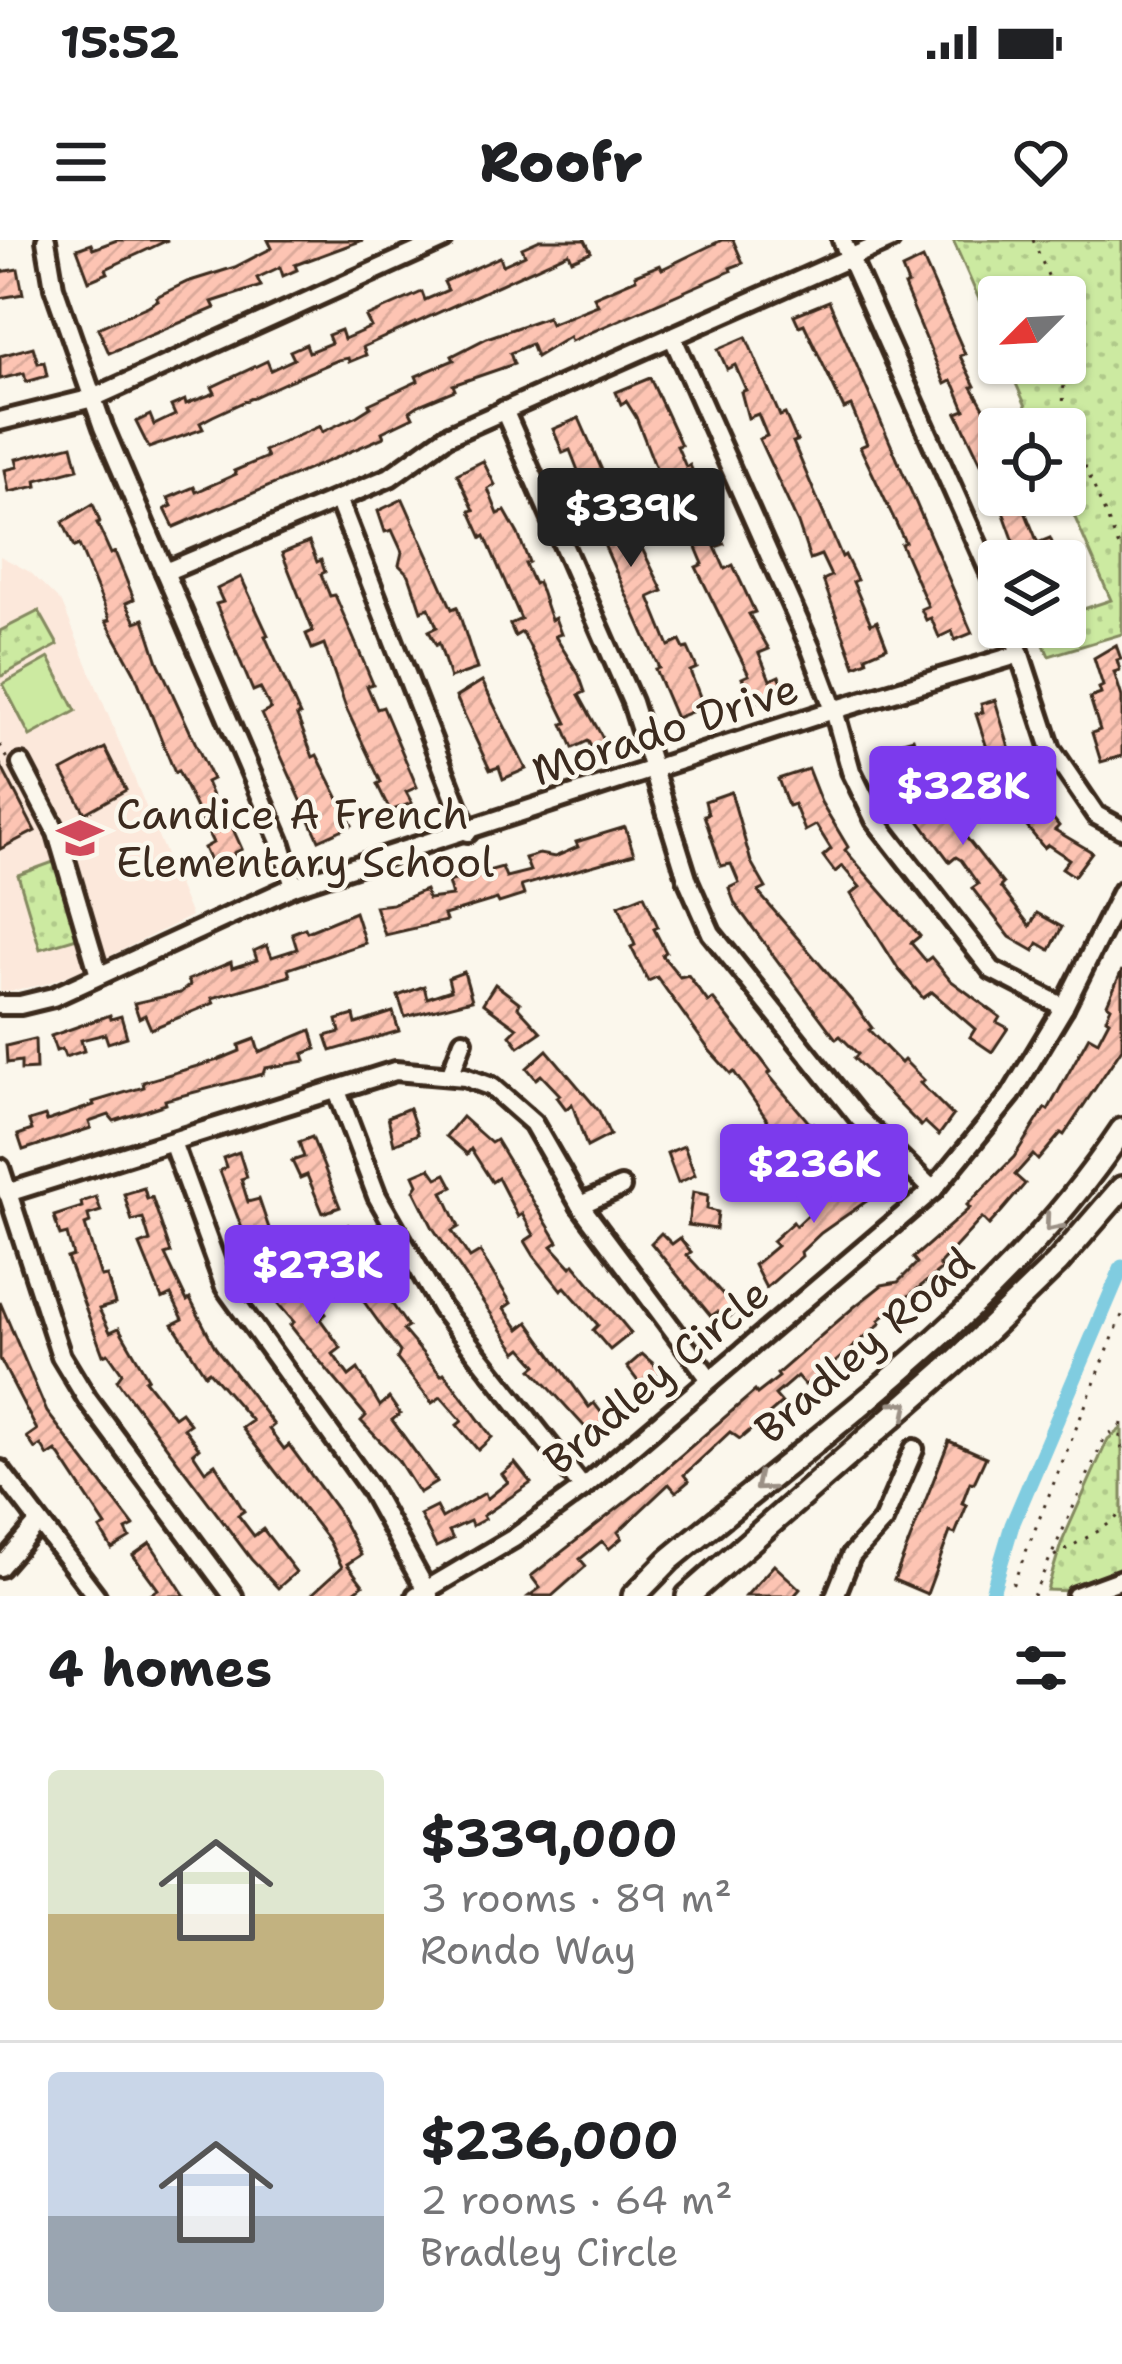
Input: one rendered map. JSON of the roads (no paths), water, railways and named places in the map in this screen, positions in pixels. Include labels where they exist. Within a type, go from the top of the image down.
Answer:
[{"type":"main road","name":"Bradley Road","points":[[634,1596],[669,1560],[991,1290],[1074,1198],[1122,1130]]},
{"type":"main road","name":"Bradley Road","points":[[688,1596],[956,1360],[1058,1263],[1122,1188]]},
{"type":"street","points":[[46,240],[54,287],[93,398],[280,841],[294,886]]},
{"type":"street","points":[[0,421],[93,398],[443,240]]},
{"type":"street","points":[[165,572],[390,477],[447,436],[672,336],[845,248],[890,240]]},
{"type":"street","points":[[845,248],[978,546]]},
{"type":"street","points":[[672,336],[812,649],[835,710],[850,771],[875,820],[992,970],[1064,1007]]},
{"type":"street","points":[[504,410],[632,702],[688,881],[711,933],[845,1102],[933,1190]]},
{"type":"street","points":[[338,499],[468,832]]},
{"type":"street","points":[[1018,648],[1051,748],[1096,815],[1122,830]]},
{"type":"street","name":"Morado Drive","points":[[0,1005],[53,997],[294,886],[1020,654]]},
{"type":"street","points":[[21,764],[57,833],[98,976]]},
{"type":"street","name":"Bradley Circle","points":[[424,1594],[583,1488],[933,1190],[1011,1095],[1064,1007],[1122,891]]},
{"type":"street","points":[[451,1073],[463,1041]]},
{"type":"street","points":[[7,1193],[394,1071],[451,1073],[492,1088],[533,1123],[580,1205],[709,1378]]},
{"type":"street","points":[[337,1091],[377,1196],[441,1308],[583,1488]]},
{"type":"street","points":[[172,1142],[225,1287],[369,1487],[424,1594]]},
{"type":"street","points":[[0,1168],[61,1356],[232,1596]]},
{"type":"street","points":[[580,1205],[621,1187]]},
{"type":"street","points":[[836,1596],[851,1556],[884,1521],[914,1449]]},
{"type":"street","points":[[0,1470],[96,1596]]},
{"type":"street","points":[[0,1567],[40,1522]]},
{"type":"street","points":[[1076,1596],[1122,1579]]},
{"type":"waterway","points":[[991,1596],[1012,1525],[1122,1267]]},
{"type":"place","name":"Candice A French Elementary School","points":[[80,838]]}]
